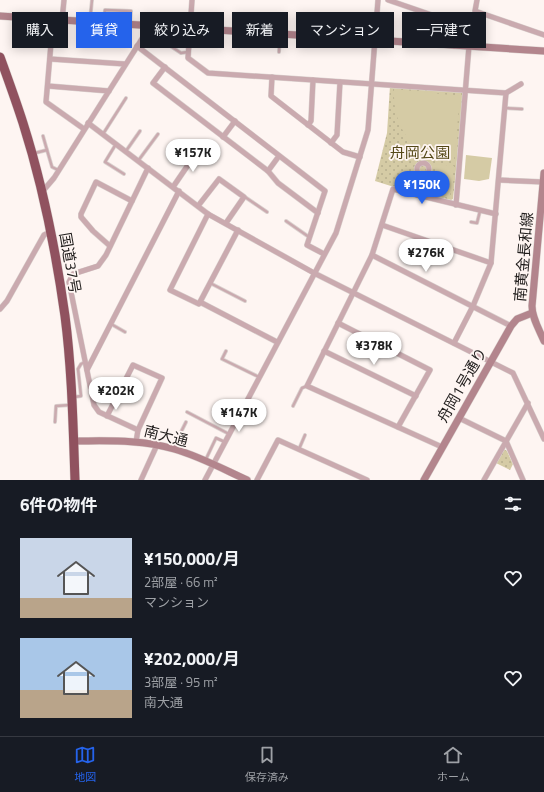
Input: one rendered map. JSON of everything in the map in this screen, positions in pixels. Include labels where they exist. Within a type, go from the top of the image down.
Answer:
[{"type":"highway","name":"国道37号","points":[[0,57],[24,124],[42,192],[50,232],[65,317],[72,401],[75,480]]},
{"type":"street","points":[[63,12],[64,0]]},
{"type":"street","points":[[191,12],[192,0]]},
{"type":"street","points":[[377,12],[378,0]]},
{"type":"street","points":[[388,0],[423,12]]},
{"type":"street","points":[[477,0],[475,11],[544,35]]},
{"type":"street","points":[[0,16],[12,17]]},
{"type":"street","points":[[42,192],[54,178],[140,41]]},
{"type":"street","points":[[137,46],[325,191],[307,245],[324,254]]},
{"type":"street","points":[[486,47],[544,51]]},
{"type":"street","points":[[51,48],[46,102],[84,129]]},
{"type":"street","points":[[188,48],[188,58],[208,73],[506,93],[521,84]]},
{"type":"street","points":[[205,480],[336,233],[368,130],[374,48]]},
{"type":"street","points":[[456,205],[469,48]]},
{"type":"street","points":[[50,59],[125,64]]},
{"type":"street","points":[[165,67],[154,83],[268,171],[278,183],[318,213]]},
{"type":"street","points":[[272,77],[271,96],[343,152],[360,157]]},
{"type":"street","points":[[308,125],[311,121],[313,80]]},
{"type":"street","points":[[331,143],[337,135],[340,82]]},
{"type":"street","points":[[48,86],[109,91]]},
{"type":"street","points":[[454,343],[473,306],[491,263],[506,93]]},
{"type":"street","points":[[222,137],[234,121]]},
{"type":"street","points":[[88,123],[208,214],[314,273],[513,373],[542,428],[544,439]]},
{"type":"street","points":[[172,187],[200,149]]},
{"type":"street","points":[[268,171],[279,156]]},
{"type":"street","points":[[138,430],[99,412],[94,405],[69,282],[73,274],[98,266],[106,254],[148,168]]},
{"type":"street","name":"南黄金長和線","points":[[544,173],[542,225],[532,291],[532,312],[544,341]]},
{"type":"street","points":[[417,195],[422,175]]},
{"type":"street","points":[[198,206],[219,179],[244,197],[226,224]]},
{"type":"street","points":[[498,180],[543,182]]},
{"type":"street","points":[[110,246],[94,231],[80,214],[96,182],[132,201]]},
{"type":"street","points":[[442,446],[307,386],[372,255],[393,189],[496,214]]},
{"type":"street","points":[[87,370],[179,192]]},
{"type":"street","points":[[208,214],[170,290],[199,304],[200,302],[277,342]]},
{"type":"street","points":[[382,225],[491,263]]},
{"type":"street","points":[[200,302],[238,230]]},
{"type":"street","points":[[0,309],[7,302],[44,235],[50,232]]},
{"type":"street","points":[[372,255],[511,326]]},
{"type":"street","name":"舟岡1号通り","points":[[424,480],[511,326],[517,319],[532,312]]},
{"type":"street","points":[[338,323],[430,370],[398,427]]},
{"type":"street","points":[[324,351],[416,396]]},
{"type":"street","points":[[107,416],[133,365],[162,378],[138,430],[136,442]]},
{"type":"street","points":[[484,480],[528,403]]},
{"type":"street","points":[[459,418],[506,441],[524,480]]},
{"type":"street","points":[[257,480],[278,440],[367,480]]},
{"type":"street","name":"南大通","points":[[74,441],[136,442],[157,445],[173,449],[204,461],[247,480]]},
{"type":"street","points":[[141,480],[157,445]]},
{"type":"lane","points":[[91,12],[92,0]]},
{"type":"lane","points":[[105,12],[105,10],[131,12]]},
{"type":"lane","points":[[174,48],[181,52],[188,52]]},
{"type":"lane","points":[[279,48],[279,52]]},
{"type":"lane","points":[[102,134],[126,98]]},
{"type":"lane","points":[[504,108],[522,109]]},
{"type":"lane","points":[[126,151],[140,131]]},
{"type":"lane","points":[[138,161],[158,134]]},
{"type":"lane","points":[[43,136],[52,167],[59,170]]},
{"type":"lane","points":[[116,144],[105,162],[124,174]]},
{"type":"lane","points":[[32,154],[47,150]]},
{"type":"lane","points":[[244,197],[267,212]]},
{"type":"lane","points":[[470,222],[478,223],[480,211]]},
{"type":"lane","points":[[286,221],[309,238]]},
{"type":"lane","points":[[210,283],[245,301]]},
{"type":"lane","points":[[111,324],[125,332]]},
{"type":"lane","points":[[226,351],[222,359],[259,377]]},
{"type":"lane","points":[[55,422],[56,406],[72,401],[81,396],[78,369],[81,364],[85,362]]},
{"type":"lane","points":[[293,406],[302,388],[307,386]]},
{"type":"lane","points":[[187,412],[230,434]]},
{"type":"lane","points":[[173,449],[186,422]]},
{"type":"lane","points":[[299,450],[305,435]]},
{"type":"lane","points":[[204,461],[216,438],[225,442]]},
{"type":"green space","name":"舟岡公園","points":[[390,86],[464,92],[453,199],[451,200],[394,187],[375,181],[387,133]]},
{"type":"green space","points":[[394,89],[460,96],[454,160],[440,159],[427,155],[408,139],[397,116],[394,103]]},
{"type":"green space","points":[[466,155],[492,158],[489,179],[479,181],[464,179]]},
{"type":"green space","points":[[437,164],[454,166],[450,196],[434,194]]},
{"type":"green space","points":[[504,449],[507,451],[513,464],[510,470],[496,463]]}]
